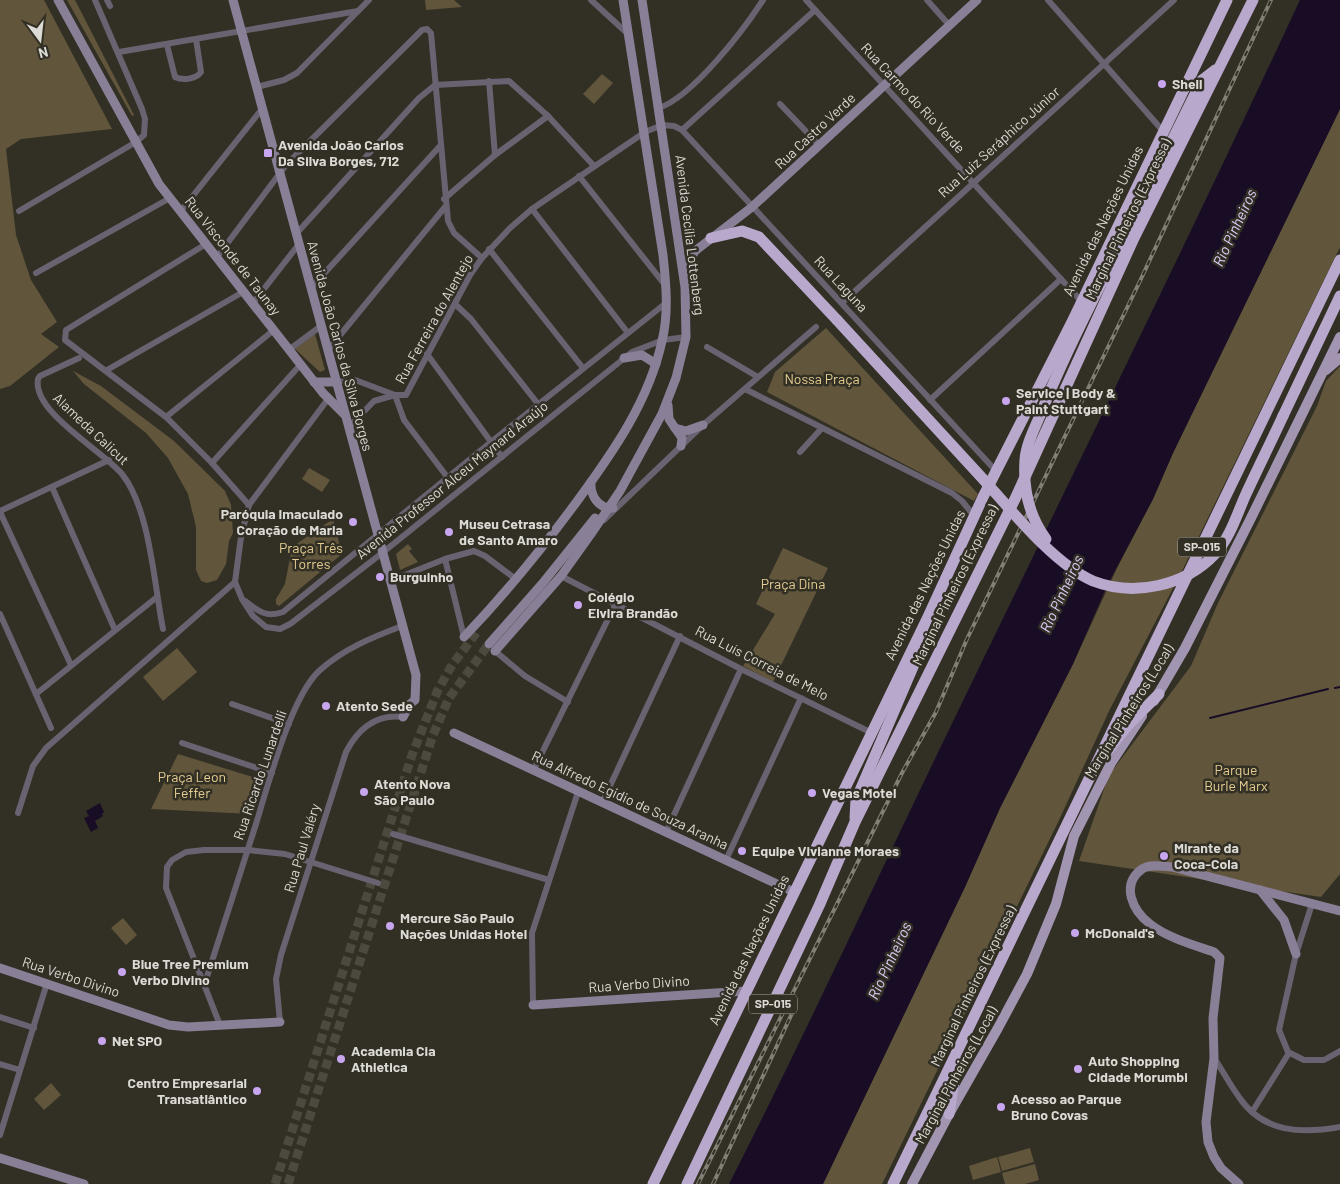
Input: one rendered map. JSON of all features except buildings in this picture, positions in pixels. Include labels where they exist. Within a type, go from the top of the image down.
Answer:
[{"type":"highway","name":"Marginal Pinheiros (Expressa)","points":[[687,1184],[819,906],[855,822],[1015,499],[1134,238],[1253,0]]},
{"type":"highway","name":"Avenida das Nações Unidas","points":[[653,1184],[870,732],[928,618],[996,471],[1082,302],[1227,2]]},
{"type":"highway","points":[[1056,555],[1038,528],[1030,510],[1025,483],[1027,447],[1055,377],[1202,80],[1219,67]]},
{"type":"highway","points":[[711,238],[742,231],[759,237],[1020,519],[1056,555],[1077,572],[1093,581],[1113,586],[1139,588],[1162,585],[1200,568],[1215,554],[1229,532],[1340,296]]},
{"type":"highway","name":"Marginal Pinheiros (Expressa)","points":[[893,1184],[1340,260]]},
{"type":"highway","points":[[855,822],[856,800],[921,648],[928,618]]},
{"type":"highway","points":[[1096,766],[1127,726],[1160,694]]},
{"type":"highway","points":[[948,1114],[958,1050]]},
{"type":"main road","name":"Marginal Pinheiros (Local)","points":[[912,1184],[948,1114],[1027,974],[1056,904],[1074,836],[1100,782],[1126,739],[1160,694],[1250,522],[1318,378],[1340,337]]},
{"type":"main road","points":[[1318,378],[1340,358]]},
{"type":"street","name":"Rua Visconde de Taunay","points":[[58,0],[136,142],[170,198],[314,382],[344,415]]},
{"type":"street","points":[[19,211],[136,142],[144,135],[145,119],[119,52],[95,0]]},
{"type":"street","name":"Avenida João Carlos da Silva Borges","points":[[233,0],[376,534],[416,675],[415,700],[410,704],[403,717]]},
{"type":"street","points":[[257,87],[293,76],[369,0]]},
{"type":"street","points":[[591,0],[629,34]]},
{"type":"street","points":[[464,637],[517,580],[591,482],[625,432],[656,364],[663,340],[667,287],[645,132],[623,0]]},
{"type":"street","name":"Avenida Cecília Lottenberg","points":[[609,508],[620,491],[668,400],[686,337],[684,287],[662,125],[642,0]]},
{"type":"street","points":[[659,108],[675,100],[729,46],[763,0]]},
{"type":"street","name":"Rua Carmo do Rio Verde","points":[[806,0],[1082,302]]},
{"type":"street","points":[[927,0],[950,26]]},
{"type":"street","name":"Rua Castro Verde","points":[[684,287],[690,259],[711,238],[752,207],[977,0]]},
{"type":"street","name":"Rua Luiz Seráphico Júnior","points":[[842,303],[1174,0]]},
{"type":"street","points":[[1053,2],[1163,131]]},
{"type":"street","points":[[662,125],[674,126],[682,130],[815,10]]},
{"type":"street","points":[[119,52],[358,11]]},
{"type":"street","points":[[217,257],[280,173],[422,30],[427,29],[431,32],[445,207],[451,229],[482,258]]},
{"type":"street","points":[[167,45],[175,77],[180,79],[189,78],[201,72],[196,39]]},
{"type":"street","points":[[489,81],[495,155]]},
{"type":"street","points":[[296,234],[419,98],[436,85],[489,81],[511,82],[548,116],[594,166]]},
{"type":"street","points":[[780,104],[820,146]]},
{"type":"street","points":[[180,212],[262,109]]},
{"type":"street","points":[[444,200],[495,155],[548,116]]},
{"type":"street","name":"Rua Ferreira do Alentejo","points":[[336,382],[348,380],[403,396],[408,392],[455,304],[489,249],[532,209],[645,132],[662,125]]},
{"type":"street","name":"Rua Laguna","points":[[682,130],[996,471]]},
{"type":"street","points":[[311,288],[440,146]]},
{"type":"street","points":[[579,176],[667,287]]},
{"type":"street","points":[[36,273],[170,198]]},
{"type":"street","points":[[327,351],[445,207]]},
{"type":"street","points":[[532,209],[628,333]]},
{"type":"street","points":[[206,244],[66,330],[65,340],[107,370],[166,417],[212,463],[249,505]]},
{"type":"street","points":[[253,304],[298,244]]},
{"type":"street","points":[[489,249],[583,368]]},
{"type":"street","points":[[930,400],[1061,279]]},
{"type":"street","points":[[107,370],[243,292]]},
{"type":"street","name":"Avenida Professor Alceu Maynard Araújo","points":[[274,615],[283,612],[376,534],[666,303]]},
{"type":"street","points":[[455,304],[471,319],[538,404]]},
{"type":"street","points":[[290,350],[321,326]]},
{"type":"street","points":[[492,647],[542,584],[609,508],[816,327]]},
{"type":"street","points":[[166,417],[274,330]]},
{"type":"street","name":"Avenida Professor Alceu Maynard Araújo","points":[[281,628],[290,624],[382,553],[624,358],[637,349],[663,340],[686,337]]},
{"type":"street","points":[[706,347],[758,378]]},
{"type":"street","points":[[427,354],[502,457]]},
{"type":"street","points":[[624,358],[642,355],[656,364]]},
{"type":"street","name":"Alameda Calicut","points":[[79,358],[40,376],[38,387],[44,403],[53,414],[109,460],[123,475],[140,509],[164,629]]},
{"type":"street","points":[[212,463],[301,364]]},
{"type":"street","points":[[314,382],[336,382]]},
{"type":"street","points":[[374,401],[375,387]]},
{"type":"street","points":[[745,389],[952,494],[962,501],[975,516]]},
{"type":"street","points":[[348,428],[374,401],[395,395],[404,420],[448,478]]},
{"type":"street","points":[[281,628],[266,627],[256,619],[242,599],[235,582],[241,537],[249,505],[328,399]]},
{"type":"street","points":[[668,400],[668,412],[682,438],[681,446]]},
{"type":"street","points":[[675,428],[686,431],[703,425]]},
{"type":"street","points":[[800,452],[822,428]]},
{"type":"street","points":[[71,665],[0,512],[109,460]]},
{"type":"street","points":[[591,482],[592,495],[609,508]]},
{"type":"street","points":[[52,488],[115,630]]},
{"type":"street","points":[[492,647],[562,576],[609,508]]},
{"type":"street","points":[[476,632],[535,567],[557,537],[570,510]]},
{"type":"street","points":[[390,581],[445,559],[474,551],[485,556],[517,580]]},
{"type":"street","points":[[445,559],[464,637]]},
{"type":"street","name":"Rua Luís Correia de Melo","points":[[562,576],[741,669],[870,732]]},
{"type":"street","points":[[18,813],[33,766],[46,748],[235,582]]},
{"type":"street","points":[[36,694],[157,597]]},
{"type":"street","points":[[242,599],[260,612],[274,615],[277,624],[281,628]]},
{"type":"street","points":[[533,771],[616,603]]},
{"type":"street","points":[[256,619],[260,612]]},
{"type":"street","points":[[0,614],[51,728]]},
{"type":"street","name":"Rua Ricardo Lunardelli","points":[[205,983],[289,724],[308,686],[319,671],[358,644],[402,626]]},
{"type":"street","points":[[602,803],[680,636]]},
{"type":"street","points":[[492,647],[525,676],[568,702]]},
{"type":"street","points":[[666,832],[741,669]]},
{"type":"street","points":[[726,860],[802,698]]},
{"type":"street","points":[[232,704],[289,724]]},
{"type":"street","name":"Rua Paul Valéry","points":[[280,1022],[276,979],[281,955],[349,746],[361,731],[374,721],[389,716],[403,717]]},
{"type":"street","name":"Rua Alfredo Egidio de Souza Aranha","points":[[454,733],[794,892]]},
{"type":"street","points":[[182,743],[272,774]]},
{"type":"street","points":[[533,1005],[532,933],[578,792]]},
{"type":"street","points":[[393,834],[549,880]]},
{"type":"street","points":[[220,1025],[205,983],[169,898],[166,880],[167,867],[172,860],[186,852],[248,850],[285,854],[378,883]]},
{"type":"street","points":[[1239,1184],[1221,1168],[1214,1157],[1208,1142],[1206,1122],[1214,1058],[1213,1018],[1220,958],[1214,952],[1166,934],[1150,924],[1134,910],[1130,894],[1131,880],[1143,868],[1159,865],[1340,910]]},
{"type":"street","points":[[1259,890],[1284,920],[1296,954]]},
{"type":"street","points":[[1312,904],[1296,954],[1280,1022],[1280,1038],[1289,1053],[1304,1060],[1317,1061],[1333,1057],[1340,1051]]},
{"type":"street","name":"Rua Verbo Divino","points":[[0,968],[169,1024],[188,1027],[280,1022]]},
{"type":"street","points":[[0,1135],[47,983]]},
{"type":"street","name":"Rua Verbo Divino","points":[[533,1005],[746,991]]},
{"type":"street","points":[[0,1017],[34,1028]]},
{"type":"street","points":[[1252,1112],[1289,1053]]},
{"type":"street","points":[[1214,1058],[1240,1099],[1252,1112],[1278,1128],[1311,1131],[1340,1127]]},
{"type":"street","points":[[0,1064],[20,1070]]},
{"type":"street","points":[[0,1158],[84,1184]]},
{"type":"green space","points":[[0,0],[44,0],[112,129],[21,139],[6,149],[16,235],[31,280],[57,322],[41,334],[59,347],[10,386],[0,389]]},
{"type":"green space","points":[[67,0],[75,0],[134,115],[132,116]]},
{"type":"green space","points":[[425,0],[454,0],[462,7],[426,10]]},
{"type":"green space","points":[[602,74],[613,83],[594,104],[583,94]]},
{"type":"green space","points":[[1340,109],[1340,247],[1183,569],[1110,709],[1060,818],[882,1184],[823,1184],[965,887],[1000,808],[1073,664],[1117,568],[1153,499],[1173,453]]},
{"type":"green space","name":"Nossa Praça","points":[[826,328],[978,494],[974,501],[767,392],[775,372]]},
{"type":"green space","points":[[315,334],[325,370],[320,372],[295,349]]},
{"type":"green space","name":"Parque Burle Marx","points":[[1340,366],[1340,874],[1321,897],[1079,861],[1109,775],[1191,666],[1218,603],[1317,406],[1326,381]]},
{"type":"green space","points":[[73,371],[101,386],[174,441],[225,491],[231,505],[233,533],[229,541],[226,564],[217,580],[207,583],[201,581],[196,570],[196,527],[188,494],[168,458],[146,433],[84,384]]},
{"type":"green space","points":[[309,468],[330,480],[322,492],[302,479]]},
{"type":"green space","name":"Praça Três Torres","points":[[333,519],[342,554],[279,606],[276,604],[276,599],[285,584],[292,547]]},
{"type":"green space","points":[[408,544],[412,549],[409,551],[418,562],[400,570],[396,554]]},
{"type":"green space","name":"Praça Dina","points":[[783,548],[828,568],[773,682],[743,666],[775,614],[756,604]]},
{"type":"green space","points":[[177,648],[197,672],[163,701],[143,677]]},
{"type":"green space","name":"Praça Leon Feffer","points":[[178,754],[259,779],[251,814],[151,809]]},
{"type":"green space","points":[[123,918],[137,935],[126,945],[111,928]]},
{"type":"green space","points":[[51,1083],[61,1095],[44,1110],[34,1099]]},
{"type":"green space","points":[[1030,1148],[1034,1162],[1002,1171],[998,1157]]},
{"type":"green space","points":[[997,1157],[1001,1172],[973,1180],[969,1166]]},
{"type":"green space","points":[[1035,1164],[1039,1180],[1025,1184],[1005,1184],[1002,1173]]},
{"type":"water","name":"Rio Pinheiros","points":[[1300,0],[1340,0],[1340,109],[1173,453],[1153,499],[1107,586],[1073,664],[1000,808],[965,887],[823,1184],[729,1184],[1169,277]]},
{"type":"water","points":[[100,803],[104,812],[103,816],[95,821],[98,828],[91,832],[84,818],[89,816],[86,811]]},
{"type":"waterway","points":[[1335,688],[1340,687]]},
{"type":"waterway","points":[[1210,718],[1328,689]]},
{"type":"tunnel","points":[[275,1184],[412,755],[437,692],[452,665],[477,632]]},
{"type":"tunnel","points":[[288,1184],[433,735],[449,698],[489,644]]},
{"type":"railway","points":[[698,1184],[902,773],[936,712],[967,639],[1140,281],[1271,0]]},
{"type":"railway","points":[[713,1184],[794,1009]]},
{"type":"place","name":"Shell","points":[[1162,84]]},
{"type":"place","name":"Avenida João Carlos Da Silva Borges, 712","points":[[268,153]]},
{"type":"place","name":"Service | Body & Paint Stuttgart","points":[[1006,401]]},
{"type":"place","name":"Paróquia Imaculado Coração de Maria","points":[[353,522]]},
{"type":"place","name":"Museu Cetrasa de Santo Amaro","points":[[449,532]]},
{"type":"place","name":"Burguinho","points":[[380,577]]},
{"type":"place","name":"Colégio Elvira Brandão","points":[[578,605]]},
{"type":"place","name":"Atento Sede","points":[[326,706]]},
{"type":"place","name":"Atento Nova São Paulo","points":[[364,792]]},
{"type":"place","name":"Vegas Motel","points":[[812,793]]},
{"type":"place","name":"Equipe Vivianne Moraes","points":[[742,851]]},
{"type":"place","name":"Mirante da Coca-Cola","points":[[1164,856]]},
{"type":"place","name":"Mercure São Paulo Nações Unidas Hotel","points":[[390,926]]},
{"type":"place","name":"McDonald's","points":[[1075,933]]},
{"type":"place","name":"Blue Tree Premium Verbo Divino","points":[[122,972]]},
{"type":"place","name":"Net SPO","points":[[102,1041]]},
{"type":"place","name":"Academia Cia Athletica","points":[[341,1059]]},
{"type":"place","name":"Auto Shopping Cidade Morumbi","points":[[1078,1069]]},
{"type":"place","name":"Centro Empresarial Transatlântico","points":[[257,1091]]},
{"type":"place","name":"Acesso ao Parque Bruno Covas","points":[[1001,1107]]}]
